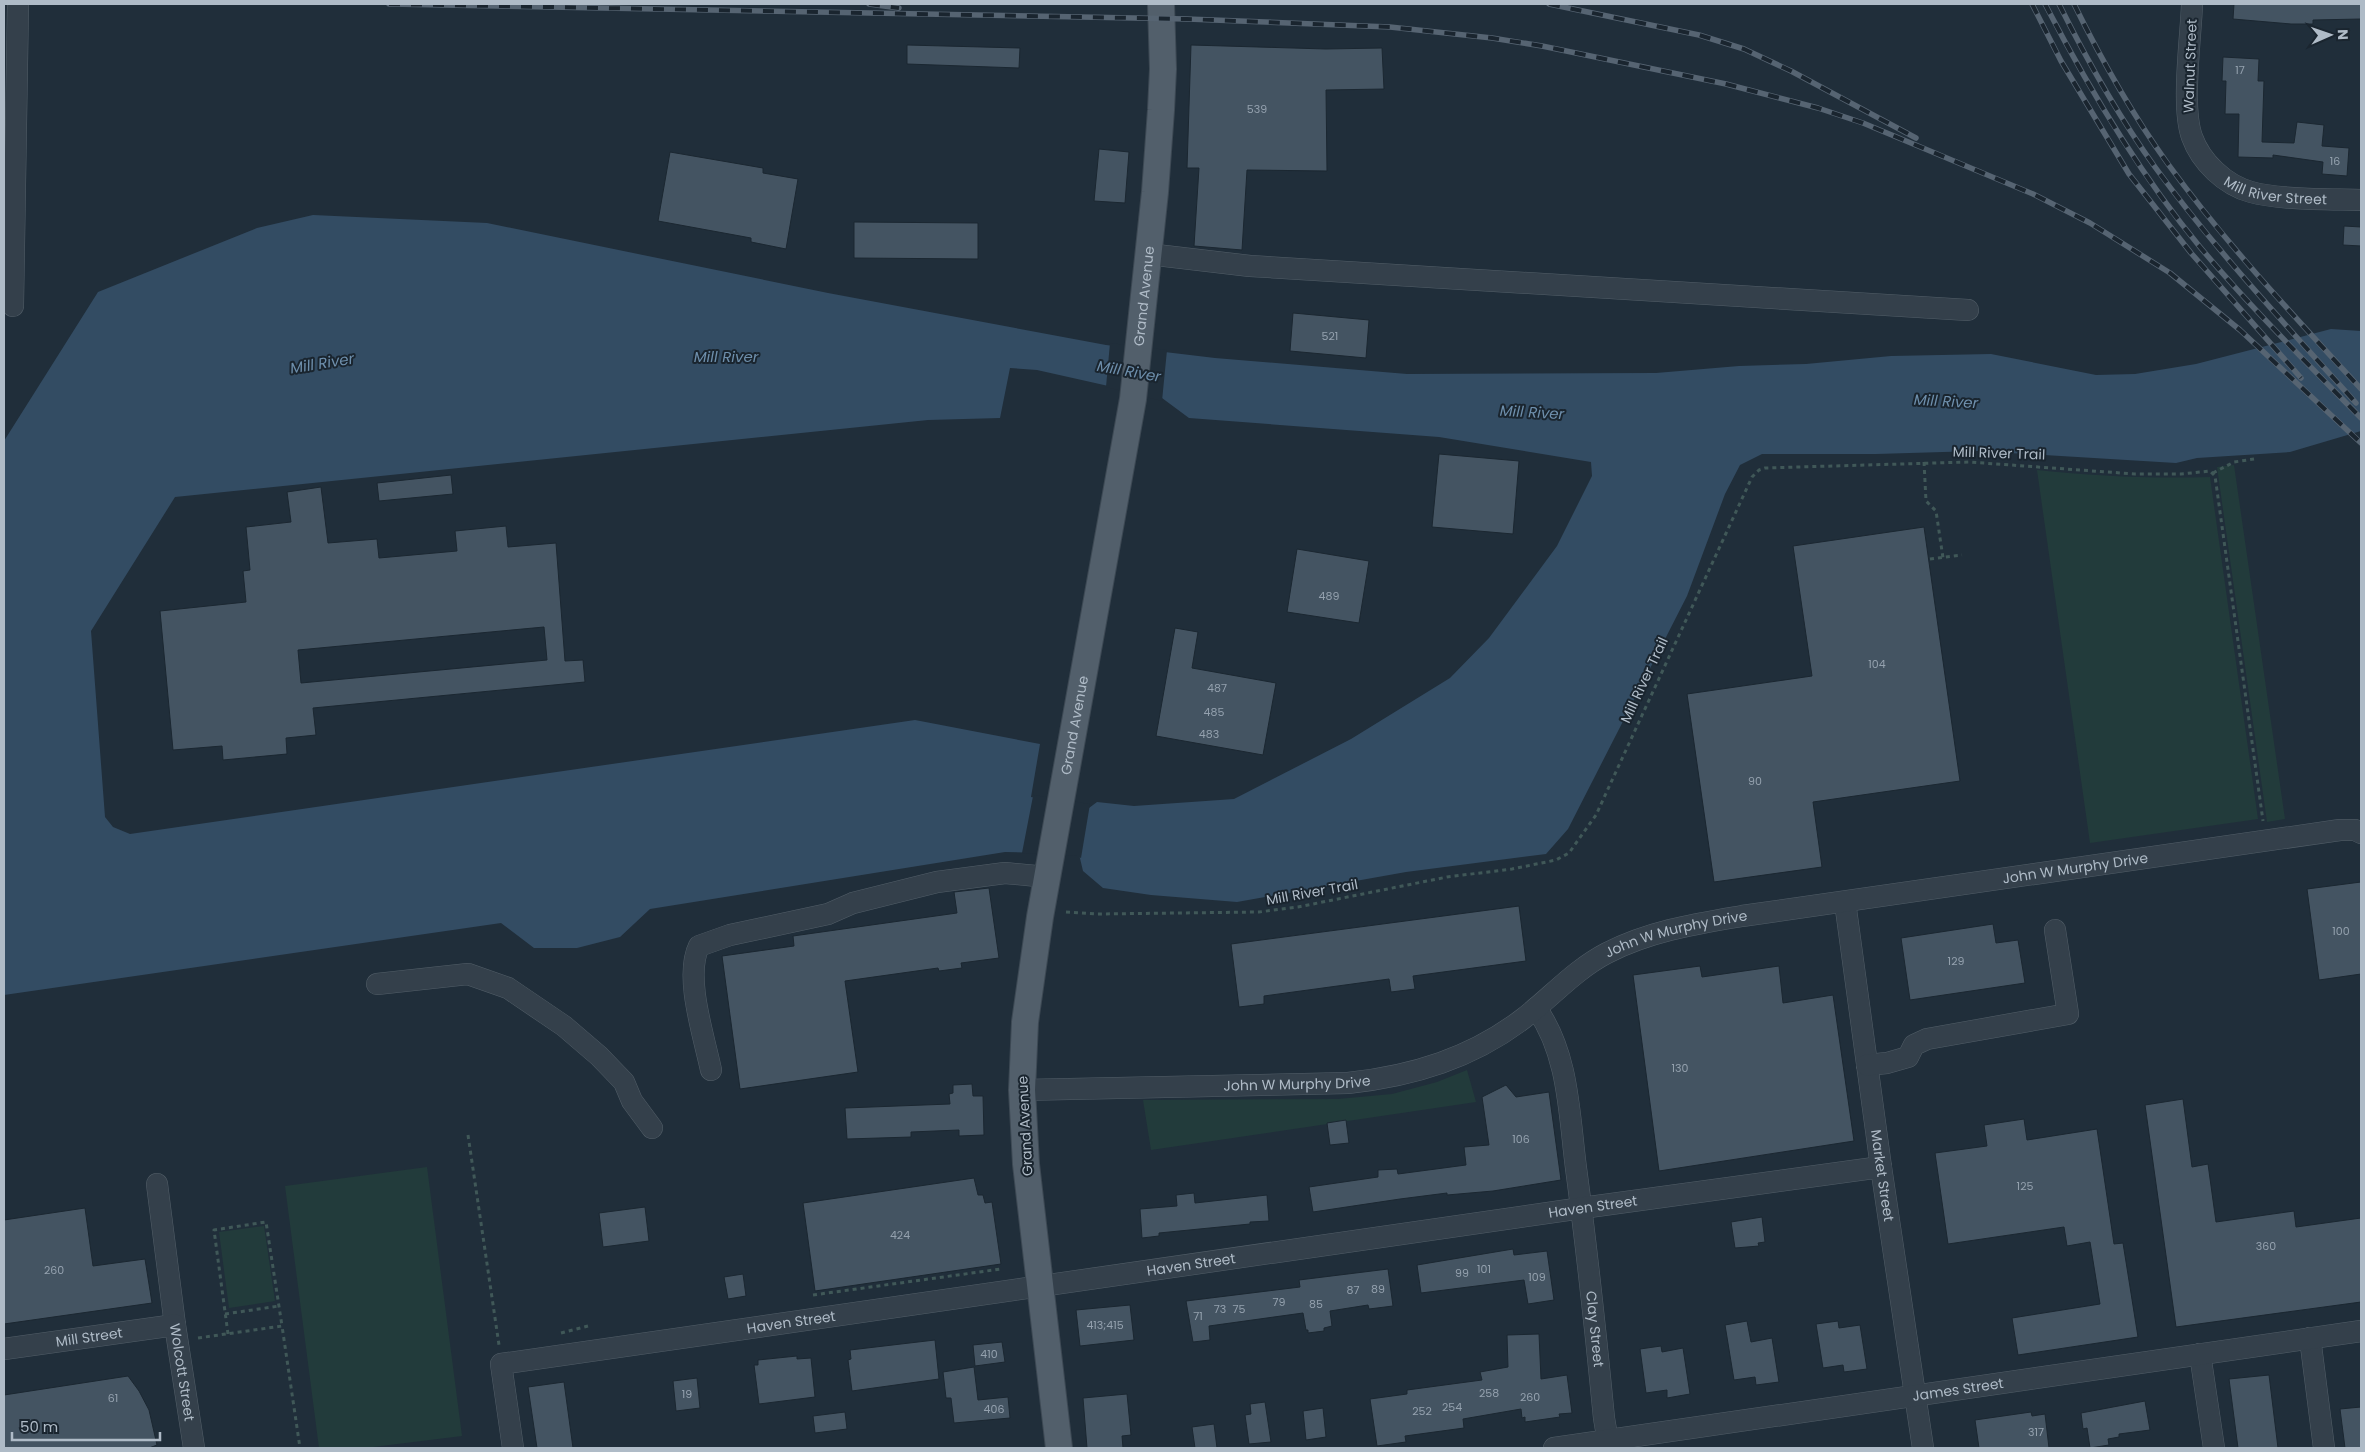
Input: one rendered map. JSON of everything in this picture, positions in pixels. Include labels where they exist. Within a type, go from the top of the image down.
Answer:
[{"type":"main road","name":"Grand Avenue","points":[[1059,1448],[1026,1164],[1022,1090],[1029,990],[1049,867],[1133,399],[1148,254],[1163,69],[1161,4]]},
{"type":"street","points":[[13,306],[18,4]]},
{"type":"street","name":"Walnut Street","points":[[2192,4],[2188,115],[2192,136],[2201,155]]},
{"type":"street","name":"Mill River Street","points":[[2201,155],[2215,172],[2231,184],[2251,192],[2361,200]]},
{"type":"street","points":[[1148,254],[1250,266],[1968,310]]},
{"type":"street","name":"John W Murphy Drive","points":[[1022,1090],[1348,1083],[1385,1079],[1446,1062],[1479,1048],[1503,1034],[1574,974],[1606,953],[1638,939],[1682,926],[2340,830],[2355,830],[2361,833]]},
{"type":"street","points":[[711,1070],[692,977],[694,956],[699,946],[730,935],[828,914],[853,903],[937,882],[1049,867]]},
{"type":"street","name":"Market Street","points":[[1846,902],[1881,1167],[1923,1448]]},
{"type":"street","points":[[1867,1065],[1887,1063],[1908,1057],[1914,1045],[1927,1039],[2068,1014],[2055,930]]},
{"type":"street","points":[[377,984],[468,974],[508,988],[564,1026],[599,1056],[624,1082],[632,1101],[652,1128]]},
{"type":"street","name":"Clay Street","points":[[1536,1008],[1550,1030],[1562,1064],[1582,1208],[1604,1418],[1609,1444]]},
{"type":"street","name":"Haven Street","points":[[500,1354],[1040,1286],[1881,1167]]},
{"type":"street","name":"Wolcott Street","points":[[157,1184],[175,1325],[194,1448]]},
{"type":"street","name":"Mill Street","points":[[4,1349],[175,1325]]},
{"type":"street","name":"James Street","points":[[1554,1448],[1609,1444],[1914,1396],[2361,1331]]},
{"type":"street","points":[[2310,1338],[2324,1448]]},
{"type":"street","points":[[500,1354],[513,1448]]},
{"type":"street","points":[[2200,1354],[2214,1448]]},
{"type":"path","points":[[2254,459],[2234,462],[2214,474],[2264,825]]},
{"type":"path","points":[[1924,462],[1926,501],[1936,511],[1943,558]]},
{"type":"path","name":"Mill River Trail","points":[[1066,912],[1097,914],[1259,912],[1298,908],[1447,877],[1483,874],[1556,860],[1570,852],[1596,815],[1752,477],[1759,470],[1765,468],[1924,462],[2017,464],[2135,474],[2181,474],[2206,471],[2214,474]]},
{"type":"path","points":[[1930,560],[1962,555]]},
{"type":"path","points":[[468,1135],[500,1354]]},
{"type":"path","points":[[228,1334],[214,1230],[266,1222],[300,1448]]},
{"type":"path","points":[[813,1295],[1001,1269]]},
{"type":"path","points":[[225,1314],[279,1306]]},
{"type":"path","points":[[198,1338],[282,1326]]},
{"type":"green space","points":[[2234,465],[2285,819],[2267,822],[2217,467]]},
{"type":"green space","points":[[2037,470],[2166,478],[2210,477],[2258,819],[2090,843]]},
{"type":"green space","points":[[1467,1070],[1476,1102],[1151,1150],[1143,1100],[1338,1099],[1392,1094],[1437,1082]]},
{"type":"green space","points":[[427,1167],[462,1436],[365,1448],[319,1448],[285,1186]]},
{"type":"green space","points":[[264,1226],[275,1301],[229,1308],[219,1232]]},
{"type":"water","name":"Mill River","points":[[313,215],[487,223],[828,293],[1106,345],[1215,358],[1407,374],[1656,373],[1739,366],[1806,364],[1891,356],[1991,354],[2096,375],[2135,374],[2196,364],[2331,329],[2361,331],[2361,431],[2290,452],[2197,458],[2176,463],[1977,451],[1876,454],[1762,454],[1740,465],[1725,494],[1687,596],[1568,829],[1546,854],[1406,872],[1237,902],[1151,895],[1103,888],[1083,871],[1079,854],[1005,852],[650,909],[620,937],[577,948],[534,948],[501,923],[4,995],[4,441],[98,292],[257,228]],"holes":[[[1010,368],[1037,370],[1162,398],[1189,418],[1439,437],[1591,462],[1592,476],[1557,546],[1489,638],[1450,678],[1351,739],[1234,799],[1134,806],[1097,802],[1089,808],[1031,797],[1040,744],[915,720],[130,834],[113,827],[105,817],[91,631],[175,497],[928,420],[1000,418]]]},
{"type":"pier","points":[[1110,343],[1167,350],[1162,401],[1106,387]]},
{"type":"pier","points":[[1034,791],[1034,795],[1090,804],[1081,858],[1077,856],[1022,853]]},
{"type":"building","points":[[2234,4],[2361,4],[2361,19],[2313,20],[2313,24],[2291,24],[2233,19]]},
{"type":"building","points":[[907,45],[1020,48],[1019,68],[907,64]]},
{"type":"building","points":[[1191,45],[1326,49],[1382,48],[1384,89],[1326,90],[1327,171],[1247,170],[1242,250],[1194,246],[1199,168],[1187,168]]},
{"type":"building","points":[[2223,57],[2259,59],[2258,81],[2264,81],[2262,142],[2294,143],[2297,122],[2324,125],[2322,146],[2349,148],[2347,176],[2322,174],[2323,162],[2273,155],[2273,158],[2238,157],[2239,114],[2225,114],[2226,81],[2222,81]]},
{"type":"building","points":[[1099,149],[1129,152],[1125,203],[1094,201]]},
{"type":"building","points":[[670,152],[763,168],[763,173],[798,179],[786,249],[751,242],[751,238],[658,221]]},
{"type":"building","points":[[854,222],[978,223],[978,259],[854,258]]},
{"type":"building","points":[[2344,226],[2361,227],[2361,246],[2343,245]]},
{"type":"building","points":[[1293,313],[1369,320],[1366,358],[1290,351]]},
{"type":"building","points":[[1439,454],[1519,461],[1513,534],[1432,527]]},
{"type":"building","points":[[451,475],[453,494],[379,501],[377,483]]},
{"type":"building","points":[[321,487],[328,543],[377,539],[379,558],[457,551],[455,531],[506,526],[508,547],[556,543],[565,661],[583,660],[585,682],[313,708],[316,735],[286,738],[287,754],[223,760],[222,746],[173,750],[160,611],[246,602],[243,571],[250,570],[246,527],[291,522],[287,492]],"holes":[[[544,627],[547,660],[301,683],[298,650]]]},
{"type":"building","points":[[1924,527],[1960,781],[1813,802],[1822,867],[1714,882],[1687,694],[1812,676],[1793,546]]},
{"type":"building","points":[[1297,549],[1369,561],[1359,623],[1287,612]]},
{"type":"building","points":[[1175,628],[1198,632],[1192,668],[1276,683],[1263,755],[1156,736]]},
{"type":"building","points":[[2361,882],[2361,974],[2319,980],[2307,889]]},
{"type":"building","points":[[989,888],[999,958],[961,963],[962,968],[939,971],[938,968],[845,981],[858,1072],[740,1089],[722,956],[794,946],[793,936],[957,913],[954,892]]},
{"type":"building","points":[[1519,906],[1526,961],[1413,976],[1415,989],[1391,992],[1389,979],[1264,996],[1264,1004],[1239,1007],[1231,944]]},
{"type":"building","points":[[1993,924],[1996,943],[2018,940],[2025,983],[1910,1000],[1901,938]]},
{"type":"building","points":[[1700,966],[1702,977],[1779,966],[1783,1003],[1833,995],[1854,1141],[1659,1171],[1633,975]]},
{"type":"building","points":[[972,1084],[973,1096],[983,1096],[984,1135],[959,1136],[959,1130],[911,1132],[911,1137],[847,1139],[845,1108],[950,1104],[949,1094],[953,1093],[953,1085]]},
{"type":"building","points":[[1506,1085],[1516,1097],[1549,1092],[1561,1180],[1493,1191],[1447,1195],[1447,1193],[1313,1212],[1309,1187],[1378,1177],[1378,1170],[1397,1169],[1398,1174],[1466,1165],[1464,1147],[1489,1145],[1482,1097]]},
{"type":"building","points":[[2183,1099],[2192,1167],[2208,1164],[2216,1222],[2294,1211],[2296,1227],[2361,1218],[2361,1302],[2176,1327],[2145,1105]]},
{"type":"building","points":[[2024,1119],[2027,1140],[2097,1129],[2114,1244],[2123,1243],[2138,1337],[2018,1355],[2012,1318],[2100,1304],[2090,1242],[2067,1246],[2064,1227],[1948,1244],[1935,1153],[1987,1146],[1984,1125]]},
{"type":"building","points":[[1346,1120],[1349,1143],[1330,1145],[1327,1123]]},
{"type":"building","points":[[974,1178],[978,1195],[983,1195],[985,1203],[992,1202],[1001,1264],[815,1291],[803,1203]]},
{"type":"building","points":[[1194,1193],[1195,1203],[1267,1195],[1269,1221],[1159,1233],[1159,1236],[1142,1238],[1140,1209],[1177,1206],[1176,1195]]},
{"type":"building","points":[[645,1207],[649,1241],[603,1247],[599,1213]]},
{"type":"building","points":[[85,1208],[93,1266],[145,1259],[152,1303],[4,1324],[4,1220]]},
{"type":"building","points":[[1762,1217],[1765,1242],[1758,1243],[1759,1246],[1735,1248],[1731,1222]]},
{"type":"building","points":[[1513,1249],[1514,1255],[1547,1251],[1554,1300],[1528,1304],[1524,1280],[1421,1293],[1417,1265]]},
{"type":"building","points":[[1388,1269],[1393,1306],[1369,1309],[1368,1305],[1330,1311],[1332,1326],[1324,1328],[1324,1331],[1308,1333],[1303,1313],[1209,1326],[1210,1340],[1193,1342],[1186,1301],[1300,1287],[1299,1280]]},
{"type":"building","points":[[743,1274],[746,1296],[728,1299],[724,1277]]},
{"type":"building","points":[[1130,1305],[1134,1340],[1080,1346],[1076,1310]]},
{"type":"building","points":[[1747,1321],[1751,1342],[1772,1338],[1779,1382],[1756,1385],[1755,1377],[1734,1380],[1725,1325]]},
{"type":"building","points":[[1838,1321],[1839,1328],[1860,1325],[1867,1369],[1844,1372],[1843,1365],[1823,1368],[1816,1324]]},
{"type":"building","points":[[1539,1334],[1541,1379],[1567,1375],[1572,1413],[1559,1414],[1560,1417],[1525,1422],[1525,1417],[1522,1418],[1521,1409],[1463,1419],[1464,1428],[1405,1436],[1406,1442],[1377,1446],[1370,1399],[1407,1394],[1407,1390],[1482,1380],[1480,1372],[1508,1367],[1507,1335]]},
{"type":"building","points":[[935,1340],[939,1379],[852,1391],[848,1360],[851,1359],[850,1350]]},
{"type":"building","points":[[1002,1342],[1005,1362],[975,1366],[973,1345]]},
{"type":"building","points":[[1661,1346],[1662,1352],[1683,1348],[1690,1394],[1667,1398],[1667,1390],[1646,1393],[1640,1349]]},
{"type":"building","points":[[797,1356],[797,1359],[811,1358],[815,1397],[759,1404],[754,1365],[758,1365],[758,1360]]},
{"type":"building","points":[[974,1367],[978,1400],[1008,1397],[1010,1418],[954,1423],[951,1398],[946,1398],[943,1372]]},
{"type":"building","points":[[2269,1375],[2278,1448],[2238,1448],[2229,1379]]},
{"type":"building","points":[[128,1376],[149,1410],[157,1445],[149,1448],[4,1448],[4,1395]]},
{"type":"building","points":[[697,1378],[700,1408],[676,1411],[673,1381]]},
{"type":"building","points":[[564,1382],[573,1448],[537,1448],[528,1387]]},
{"type":"building","points":[[1127,1394],[1131,1435],[1122,1436],[1123,1448],[1087,1448],[1083,1398]]},
{"type":"building","points":[[2145,1401],[2150,1430],[2119,1434],[2119,1437],[2108,1439],[2109,1445],[2090,1448],[2087,1428],[2083,1429],[2081,1413]]},
{"type":"building","points":[[1265,1402],[1271,1442],[1249,1444],[1245,1415],[1251,1414],[1250,1404]]},
{"type":"building","points":[[2361,1407],[2361,1448],[2345,1448],[2340,1409]]},
{"type":"building","points":[[1323,1408],[1326,1437],[1306,1440],[1303,1411]]},
{"type":"building","points":[[845,1412],[847,1429],[815,1433],[813,1416]]},
{"type":"building","points":[[2031,1412],[2032,1416],[2045,1414],[2049,1448],[1979,1448],[1975,1420]]},
{"type":"building","points":[[1214,1424],[1217,1448],[1195,1448],[1192,1427]]},
{"type":"railway","points":[[389,4],[1187,19],[1390,27],[1492,38],[1542,46],[1726,84],[1818,108],[1863,123],[2033,194],[2090,223],[2170,273],[2240,330],[2361,443]]},
{"type":"railway","points":[[869,4],[899,8]]},
{"type":"railway","points":[[1549,4],[1699,35],[1744,49],[1791,71],[1916,138]]},
{"type":"railway","points":[[2032,4],[2061,61],[2129,174],[2191,253],[2301,378]]},
{"type":"railway","points":[[2045,4],[2116,130],[2178,219],[2239,291],[2361,418]]},
{"type":"railway","points":[[2059,4],[2128,128],[2178,198],[2278,317],[2356,403]]},
{"type":"railway","points":[[2074,4],[2095,45],[2142,126],[2190,194],[2286,307],[2361,389]]}]
